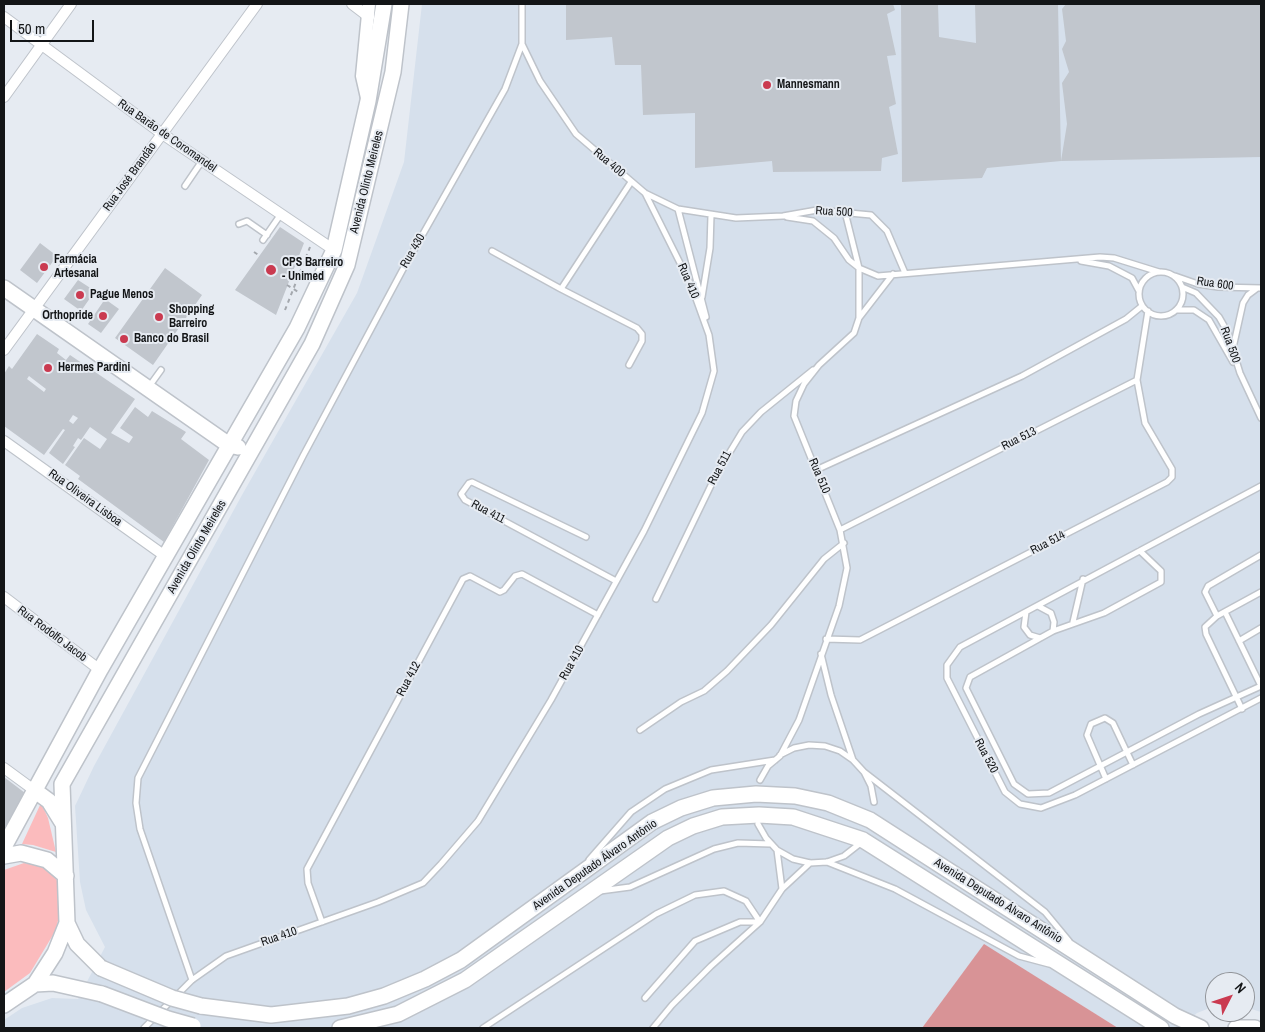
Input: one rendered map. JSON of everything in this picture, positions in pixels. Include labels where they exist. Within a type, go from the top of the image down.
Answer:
[{"type":"main road","name":"Avenida Olinto Meireles","points":[[4,1006],[35,984],[55,953],[67,923],[62,784],[312,344],[347,265],[393,72],[400,4]]},
{"type":"main road","name":"Avenida Olinto Meireles","points":[[393,72],[403,46],[411,4]]},
{"type":"main road","name":"Avenida Olinto Meireles","points":[[4,847],[100,670],[298,328],[334,250],[368,101],[384,7]]},
{"type":"main road","points":[[4,288],[229,445],[251,451]]},
{"type":"main road","points":[[34,790],[49,801],[62,822]]},
{"type":"main road","name":"Avenida Deputado Álvaro Antônio","points":[[67,923],[77,944],[101,968],[172,998],[201,1006],[271,1015],[348,1006],[384,996],[424,979],[461,960],[652,822],[681,808],[713,798],[756,794],[795,796],[828,803],[870,820],[1077,951],[1175,1016],[1201,1028]]},
{"type":"main road","name":"Avenida Deputado Álvaro Antônio","points":[[340,1028],[398,1014],[428,1000],[489,964],[668,838],[693,826],[722,818],[759,814],[793,817],[863,840],[1161,1028]]},
{"type":"main road","points":[[4,856],[21,853],[47,860],[66,876]]},
{"type":"main road","points":[[35,984],[53,983],[102,994],[168,1019],[198,1027]]},
{"type":"main road","points":[[1236,1028],[1255,1028]]},
{"type":"street","points":[[4,97],[71,4]]},
{"type":"street","name":"Rua José Brandão","points":[[4,350],[257,4]]},
{"type":"street","points":[[352,4],[369,17]]},
{"type":"street","name":"Avenida Olinto Meireles","points":[[368,101],[362,76],[369,4]]},
{"type":"street","name":"Rua Barão de Coromandel","points":[[4,17],[161,133],[334,250]]},
{"type":"street","name":"Rua Oliveira Lisboa","points":[[4,441],[165,556]]},
{"type":"street","name":"Rua Rodolfo Jacob","points":[[4,597],[100,670]]},
{"type":"street","points":[[4,768],[34,790]]},
{"type":"lane","name":"Rua 400","points":[[522,4],[522,44],[540,81],[576,134],[631,182],[645,193],[678,209],[711,216],[736,218],[783,216]]},
{"type":"lane","name":"Rua 430","points":[[192,980],[140,828],[136,803],[138,778],[303,456],[402,271],[505,89],[522,44]]},
{"type":"lane","points":[[185,186],[202,161]]},
{"type":"lane","points":[[562,289],[631,182]]},
{"type":"lane","name":"Rua 410","points":[[144,1028],[192,980],[226,956],[378,902],[423,882],[441,864],[478,820],[551,700],[644,531],[702,413],[714,371],[709,334],[691,285],[645,193]]},
{"type":"lane","points":[[678,209],[709,334]]},
{"type":"lane","name":"Rua 500","points":[[783,216],[817,210],[870,215],[887,231],[905,273]]},
{"type":"lane","name":"Rua 510","points":[[760,780],[777,758],[799,720],[839,606],[847,568],[844,543],[840,530],[794,416],[796,401],[804,384],[820,364],[854,334],[859,318],[859,268],[845,212]]},
{"type":"lane","points":[[239,224],[247,221],[265,238],[282,214]]},
{"type":"lane","points":[[702,300],[710,248],[711,216]]},
{"type":"lane","name":"Rua 500","points":[[783,216],[812,221],[834,238],[849,260],[859,268],[878,276],[1114,258],[1159,272]]},
{"type":"lane","points":[[492,251],[637,328],[642,334],[642,341],[630,365]]},
{"type":"lane","points":[[1073,260],[1109,266],[1132,278],[1139,291],[1142,306],[1148,311],[1162,316],[1176,310],[1194,310],[1209,320],[1240,373]]},
{"type":"lane","points":[[1139,291],[1148,276],[1159,272],[1170,274],[1182,287],[1182,302],[1176,310]]},
{"type":"lane","name":"Rua 510","points":[[859,318],[893,274]]},
{"type":"lane","name":"Rua 600","points":[[1170,274],[1198,284],[1259,288]]},
{"type":"lane","name":"Rua 500","points":[[1182,287],[1196,293],[1219,317],[1227,331],[1240,373],[1261,415]]},
{"type":"lane","points":[[1232,351],[1243,303],[1248,295],[1259,288]]},
{"type":"lane","points":[[816,470],[1022,376],[1126,319],[1142,306]]},
{"type":"lane","points":[[1137,380],[1148,311]]},
{"type":"lane","name":"Rua 511","points":[[656,599],[719,469],[742,432],[768,407],[820,364]]},
{"type":"lane","points":[[148,388],[161,370]]},
{"type":"lane","name":"Rua 513","points":[[840,530],[1137,380]]},
{"type":"lane","name":"Rua 514","points":[[826,639],[860,640],[1167,482],[1172,477],[1172,469],[1145,423],[1137,380]]},
{"type":"lane","name":"Rua 411","points":[[586,537],[472,482],[469,483],[461,494],[465,500],[616,581]]},
{"type":"lane","name":"Rua 520","points":[[1261,486],[1140,551],[1083,579],[1038,606],[960,647],[947,665],[947,678],[1005,792],[1020,804],[1041,808],[1075,795],[1261,698]]},
{"type":"lane","points":[[640,730],[681,702],[704,691],[728,671],[771,625],[824,560],[844,543]]},
{"type":"lane","name":"Rua 520","points":[[1140,551],[1161,571],[1161,582],[1104,613],[1053,631],[970,677],[966,688],[1014,784],[1028,794],[1049,794],[1261,686]]},
{"type":"lane","points":[[1217,616],[1206,592],[1208,586],[1261,555]]},
{"type":"lane","name":"Rua 412","points":[[322,922],[308,884],[306,869],[463,579],[470,576],[500,592],[504,590],[515,576],[522,574],[598,615]]},
{"type":"lane","points":[[1074,622],[1083,579]]},
{"type":"lane","points":[[1242,709],[1206,634],[1208,622],[1261,592]]},
{"type":"lane","points":[[1038,606],[1051,613],[1054,622],[1053,631]]},
{"type":"lane","points":[[1026,612],[1024,627],[1030,635],[1040,638]]},
{"type":"lane","points":[[1225,612],[1261,686]]},
{"type":"lane","points":[[1239,641],[1261,628]]},
{"type":"lane","points":[[821,653],[832,695],[854,760]]},
{"type":"lane","points":[[1106,779],[1086,735],[1091,724],[1105,718],[1109,719],[1113,723],[1133,765]]},
{"type":"lane","points":[[977,739],[981,735],[988,734]]},
{"type":"lane","points":[[575,879],[610,834],[631,812],[665,789],[711,770],[777,758],[794,748],[809,745],[825,746],[840,751],[854,760],[864,772],[1044,912],[1077,951]]},
{"type":"lane","points":[[984,752],[992,752],[995,748]]},
{"type":"lane","points":[[864,772],[871,786],[874,802]]},
{"type":"lane","points":[[758,824],[777,850],[793,859],[810,864],[827,862],[844,856],[858,845]]},
{"type":"lane","points":[[590,893],[630,886],[714,849],[738,843],[771,844]]},
{"type":"lane","points":[[777,850],[782,889]]},
{"type":"lane","points":[[827,862],[894,889],[1019,956],[1064,968]]},
{"type":"lane","points":[[653,1028],[672,1005],[710,966],[760,922],[782,889],[810,864]]},
{"type":"lane","points":[[483,1028],[656,914],[696,895],[724,891],[732,894],[746,900],[760,922]]},
{"type":"lane","points":[[645,998],[695,941],[740,922],[760,922]]},
{"type":"path","points":[[285,310],[314,236]]},
{"type":"path","points":[[254,252],[260,256]]},
{"type":"shaded area","points":[[422,4],[1261,4],[1261,1012],[1255,1010],[1255,972],[1205,972],[1205,1010],[1197,1013],[1180,1028],[1118,1028],[984,945],[922,1028],[4,1028],[4,1020],[22,1008],[52,998],[78,999],[105,947],[86,910],[80,882],[75,806],[94,766],[242,495],[357,293],[404,162]]},
{"type":"shaded area","points":[[41,803],[48,818],[56,852],[33,845],[22,844]]},
{"type":"shaded area","points":[[24,863],[49,867],[59,884],[61,907],[56,930],[30,973],[4,992],[4,870]]},
{"type":"shaded area","points":[[984,944],[1118,1028],[922,1028]]},
{"type":"building","name":"Mannesmann","points":[[566,4],[893,4],[895,10],[887,14],[896,55],[887,56],[896,104],[889,107],[898,154],[882,158],[881,171],[773,172],[772,161],[695,168],[695,113],[643,115],[641,65],[615,65],[612,37],[566,40]]},
{"type":"building","points":[[901,4],[938,4],[939,37],[976,43],[975,4],[1058,4],[1061,161],[987,168],[982,178],[902,182]]},
{"type":"building","points":[[1066,4],[1261,4],[1261,157],[1061,161],[1067,124],[1062,83],[1069,72],[1062,49],[1066,41],[1062,9]]},
{"type":"building","name":"CPS Barreiro - Unimed","points":[[280,227],[304,243],[276,315],[235,290]]},
{"type":"building","points":[[40,243],[57,256],[37,283],[20,270]]},
{"type":"building","name":"Shopping Barreiro","points":[[165,268],[202,295],[153,365],[115,338]]},
{"type":"building","name":"Pague Menos","points":[[78,280],[95,291],[81,311],[64,299]]},
{"type":"building","name":"Orthopride","points":[[105,299],[119,309],[101,333],[88,324]]},
{"type":"building","points":[[37,334],[59,349],[57,353],[66,360],[70,355],[135,399],[111,433],[129,443],[133,437],[120,428],[135,407],[148,417],[152,411],[186,432],[181,439],[209,460],[164,542],[78,479],[80,476],[65,465],[84,438],[100,449],[107,439],[90,427],[81,440],[78,438],[73,446],[75,447],[63,464],[49,453],[65,430],[63,429],[44,455],[4,426],[4,374],[9,366],[12,369]],"holes":[[[29,376],[46,389],[44,392],[27,379]],[[73,415],[78,418],[73,424],[69,421]]]},
{"type":"building","points":[[4,777],[25,793],[4,831]]},
{"type":"place","name":"Mannesmann","points":[[767,85]]},
{"type":"place","name":"Farmácia Artesanal","points":[[44,267]]},
{"type":"place","name":"CPS Barreiro - Unimed","points":[[271,270]]},
{"type":"place","name":"Pague Menos","points":[[80,295]]},
{"type":"place","name":"Orthopride","points":[[103,316]]},
{"type":"place","name":"Shopping Barreiro","points":[[159,317]]},
{"type":"place","name":"Banco do Brasil","points":[[124,339]]},
{"type":"place","name":"Hermes Pardini","points":[[48,368]]}]
